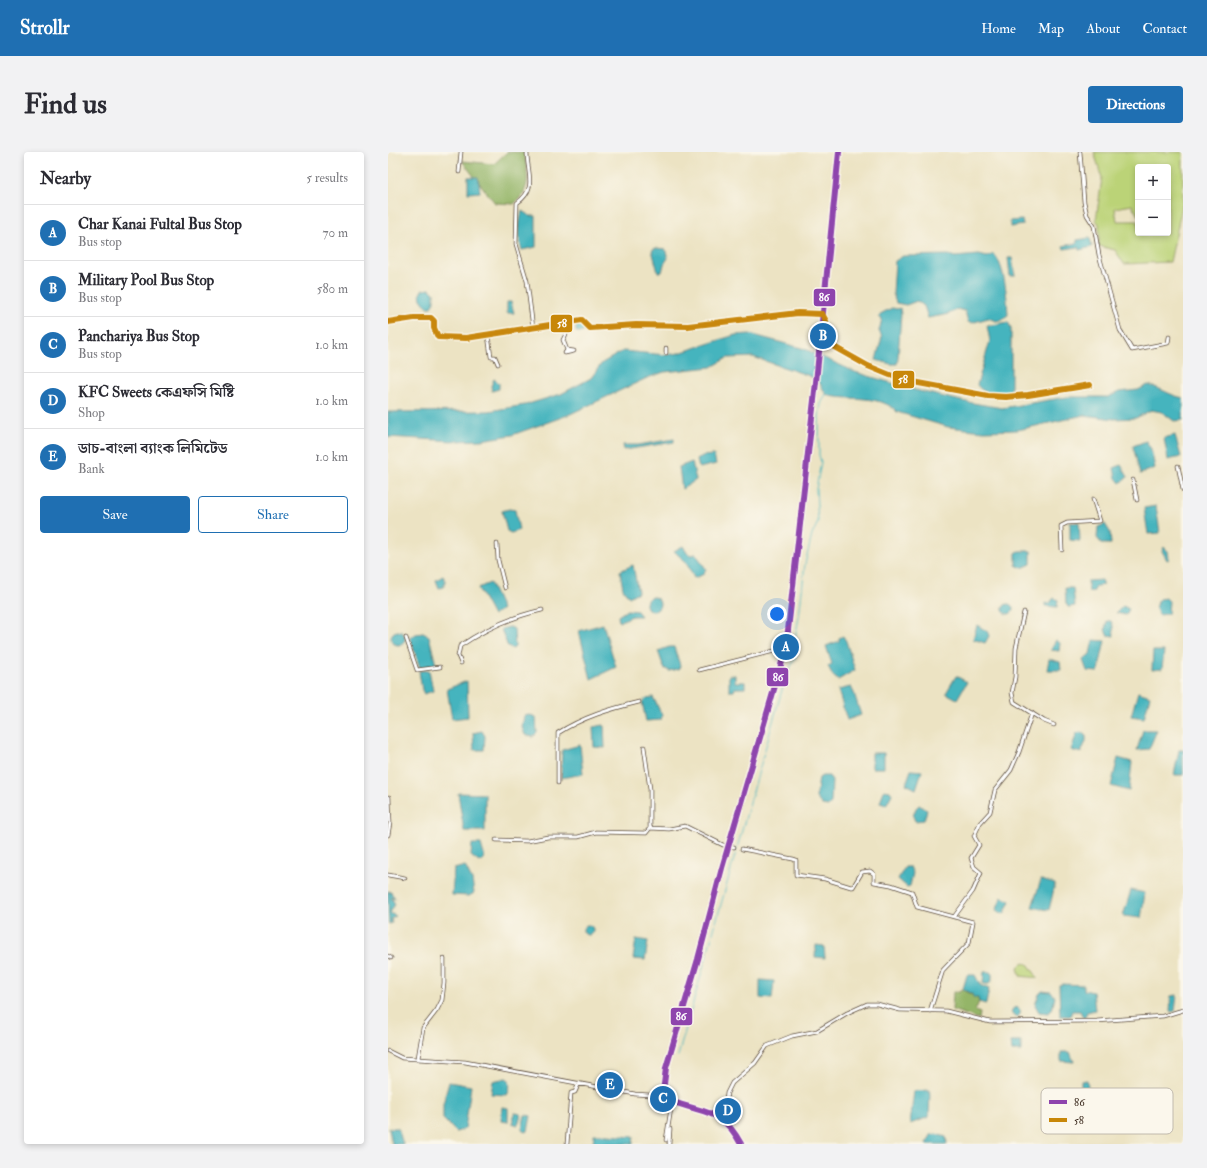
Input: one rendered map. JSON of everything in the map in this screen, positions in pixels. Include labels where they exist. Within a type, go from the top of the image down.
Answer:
[{"type":"highway","points":[[741,1144],[729,1124],[722,1118],[672,1102],[664,1096],[663,1087],[666,1068],[732,847],[786,648],[816,382],[839,152]]},
{"type":"street","points":[[459,172],[461,152]]},
{"type":"street","points":[[527,152],[530,186],[526,197],[517,204],[516,244],[526,281],[533,328]]},
{"type":"street","points":[[1080,152],[1084,202],[1087,215],[1094,226],[1099,255],[1120,330],[1132,350],[1168,343],[1169,337]]},
{"type":"street","points":[[388,322],[414,318],[431,318],[434,321],[434,328],[439,338],[466,338],[582,320],[590,328],[606,329],[636,325],[688,326],[798,313],[822,314],[826,321],[827,343],[868,366],[908,381],[988,396],[1006,397],[1090,385]]},
{"type":"street","points":[[565,323],[566,334],[563,340],[567,350]]},
{"type":"street","points":[[488,335],[491,357],[495,357],[498,364]]},
{"type":"street","points":[[666,348],[666,353]]},
{"type":"street","points":[[1178,466],[1183,490]]},
{"type":"street","points":[[1133,480],[1137,500]]},
{"type":"street","points":[[1062,550],[1061,526],[1067,523],[1100,521],[1093,499]]},
{"type":"street","points":[[497,544],[500,573],[505,588]]},
{"type":"street","points":[[461,663],[458,656],[460,646],[498,623],[542,610]]},
{"type":"street","points":[[1024,612],[1016,648],[1015,677],[1012,693],[1014,702],[1044,722],[1054,725]]},
{"type":"street","points":[[406,638],[417,670],[440,667]]},
{"type":"street","points":[[699,670],[786,648]]},
{"type":"street","points":[[558,782],[558,733],[573,724],[606,710],[639,702]]},
{"type":"street","points":[[954,917],[973,891],[981,873],[974,867],[971,858],[979,845],[974,836],[980,823],[990,812],[995,790],[1011,770],[1019,752],[1032,713]]},
{"type":"street","points":[[496,840],[578,837],[596,832],[646,833],[650,828],[650,789],[644,747]]},
{"type":"street","points":[[388,835],[390,823],[389,797]]},
{"type":"street","points":[[650,828],[669,829],[685,826],[732,847]]},
{"type":"street","points":[[742,849],[793,858],[796,860],[796,875],[825,879],[851,887],[853,887],[862,872],[870,870],[874,874],[874,882],[891,885],[912,892],[917,908],[973,922],[969,943],[943,970],[930,1011]]},
{"type":"street","points":[[388,875],[405,878]]},
{"type":"street","points":[[418,1058],[423,1028],[437,1010],[442,1000],[444,959]]},
{"type":"street","points":[[722,1118],[727,1093],[732,1083],[754,1063],[768,1046],[792,1036],[817,1031],[847,1013],[867,1004],[878,1004],[900,1010],[951,1012],[990,1022],[1097,1020],[1163,1016],[1183,1010]]},
{"type":"street","points":[[388,1050],[402,1058],[464,1062],[635,1094],[664,1096]]},
{"type":"street","points":[[567,1144],[571,1093],[575,1092],[579,1083]]},
{"type":"street","points":[[666,1140],[672,1102]]},
{"type":"street","points":[[669,1125],[669,1144]]},
{"type":"green space","points":[[507,152],[524,152],[527,174],[524,192],[514,204],[495,203],[462,161],[494,164]]},
{"type":"green space","points":[[1094,152],[1183,152],[1183,202],[1170,262],[1124,264],[1115,250],[1099,246],[1099,224],[1096,220],[1102,178]]},
{"type":"green space","points":[[1022,963],[1028,964],[1038,978],[1020,976],[1018,967]]},
{"type":"green space","points":[[961,989],[978,998],[979,1002],[975,1011],[980,1013],[979,1019],[952,1010],[953,992],[960,992]]},
{"type":"water","points":[[468,177],[478,177],[480,192],[468,193]]},
{"type":"water","points":[[522,211],[530,216],[536,216],[536,247],[522,250],[519,231]]},
{"type":"water","points":[[1022,220],[1023,225],[1010,227],[1010,221]]},
{"type":"water","points":[[1090,238],[1092,247],[1079,250],[1078,247],[1064,249],[1063,246],[1077,243],[1077,240]]},
{"type":"water","points":[[656,248],[665,249],[668,258],[664,264],[662,272],[658,272],[652,250]]},
{"type":"water","points":[[994,254],[1001,266],[1006,291],[1008,315],[1001,320],[996,321],[988,318],[971,323],[968,322],[965,311],[957,309],[949,314],[928,318],[924,306],[917,301],[906,305],[896,303],[893,294],[895,261],[903,256],[949,255],[955,257],[979,255],[987,257]]},
{"type":"water","points":[[1008,258],[1012,258],[1015,276],[1010,276]]},
{"type":"water","points":[[430,289],[434,293],[434,301],[431,307],[427,307],[421,299],[420,294],[422,290]]},
{"type":"water","points":[[507,302],[511,302],[514,313],[507,313]]},
{"type":"water","points":[[892,308],[900,308],[901,314],[897,364],[876,360],[882,337],[879,331],[882,319],[879,317],[882,313]]},
{"type":"water","points":[[581,322],[585,326],[583,332],[576,332],[576,323]]},
{"type":"water","points":[[1008,322],[1011,328],[1011,393],[988,393],[980,389],[977,385],[990,341],[987,326]]},
{"type":"water","points":[[750,334],[805,349],[855,372],[915,390],[961,401],[1002,408],[1067,397],[1108,397],[1119,392],[1138,390],[1148,385],[1183,398],[1183,420],[1174,421],[1162,412],[1151,410],[1136,418],[1114,419],[1084,415],[1018,430],[984,431],[948,427],[897,412],[883,403],[866,399],[830,396],[826,394],[819,382],[810,376],[753,357],[727,358],[712,367],[664,372],[647,378],[568,415],[512,435],[481,440],[454,441],[388,437],[388,412],[489,411],[525,405],[561,394],[591,378],[602,363],[623,351],[666,355],[679,353],[735,335]]},
{"type":"water","points":[[494,379],[499,383],[499,389],[492,391],[491,386]]},
{"type":"water","points":[[1175,435],[1181,457],[1168,460],[1164,438]]},
{"type":"water","points":[[674,439],[674,442],[624,450],[623,445],[638,445]]},
{"type":"water","points":[[1146,441],[1151,449],[1155,468],[1140,474],[1133,446]]},
{"type":"water","points":[[714,455],[716,464],[699,468],[697,460],[702,456]]},
{"type":"water","points":[[692,462],[696,480],[682,489],[679,467]]},
{"type":"water","points":[[1121,465],[1128,477],[1120,483],[1116,478],[1114,468]]},
{"type":"water","points":[[1156,506],[1160,533],[1148,534],[1144,508]]},
{"type":"water","points":[[509,509],[515,510],[519,530],[511,533],[507,531],[502,511]]},
{"type":"water","points":[[1079,522],[1080,541],[1070,540],[1070,523]]},
{"type":"water","points":[[1105,524],[1110,532],[1111,544],[1102,544],[1097,538],[1098,527]]},
{"type":"water","points":[[683,546],[687,553],[691,555],[696,554],[706,569],[702,575],[694,578],[686,562],[674,551]]},
{"type":"water","points":[[1164,547],[1168,551],[1169,559],[1167,560],[1162,551]]},
{"type":"water","points":[[1019,551],[1031,551],[1031,564],[1022,568],[1016,565],[1016,553]]},
{"type":"water","points":[[633,565],[638,592],[629,597],[623,589],[620,571]]},
{"type":"water","points":[[443,576],[446,582],[443,587],[439,588],[436,580]]},
{"type":"water","points":[[1102,580],[1104,585],[1096,586],[1094,591],[1089,592],[1088,581]]},
{"type":"water","points":[[490,583],[502,609],[493,616],[478,588]]},
{"type":"water","points":[[1065,588],[1073,588],[1075,606],[1068,607],[1066,603]]},
{"type":"water","points":[[650,597],[656,597],[660,601],[660,607],[656,611],[650,611],[646,607],[646,601]]},
{"type":"water","points":[[1054,598],[1058,600],[1057,607],[1045,606],[1045,603],[1049,604]]},
{"type":"water","points":[[1166,598],[1169,601],[1168,614],[1159,615],[1156,608],[1159,599]]},
{"type":"water","points":[[1006,604],[1010,604],[1012,605],[1012,613],[1006,614],[1003,611],[1003,607]]},
{"type":"water","points":[[1123,606],[1129,609],[1126,615],[1116,613]]},
{"type":"water","points":[[627,610],[637,611],[641,616],[632,616],[619,622],[618,616]]},
{"type":"water","points":[[1107,621],[1111,621],[1114,636],[1107,635],[1105,629]]},
{"type":"water","points":[[603,624],[616,667],[591,679],[579,631]]},
{"type":"water","points":[[977,625],[988,632],[989,636],[985,643],[973,639]]},
{"type":"water","points":[[510,627],[514,629],[515,647],[513,649],[508,647],[501,629]]},
{"type":"water","points":[[398,631],[403,633],[405,638],[403,643],[398,645],[393,643],[391,638],[393,633]]},
{"type":"water","points":[[423,633],[429,636],[436,665],[420,668],[410,638],[416,634]]},
{"type":"water","points":[[843,636],[855,670],[838,680],[833,676],[828,666],[832,664],[826,646],[839,641],[839,638]]},
{"type":"water","points":[[1056,640],[1060,643],[1059,651],[1051,650]]},
{"type":"water","points":[[1093,640],[1105,641],[1098,672],[1087,671],[1083,660],[1090,654]]},
{"type":"water","points":[[669,647],[674,647],[680,665],[679,669],[669,671],[664,668],[658,651]]},
{"type":"water","points":[[1153,651],[1164,651],[1162,669],[1152,670]]},
{"type":"water","points":[[1049,659],[1060,662],[1061,670],[1047,670]]},
{"type":"water","points":[[429,670],[433,691],[424,694],[419,671]]},
{"type":"water","points":[[729,675],[735,675],[735,682],[745,682],[745,688],[735,688],[734,691],[729,691]]},
{"type":"water","points":[[956,676],[967,682],[957,699],[946,693]]},
{"type":"water","points":[[467,681],[468,717],[452,719],[447,689]]},
{"type":"water","points":[[851,687],[861,715],[847,720],[838,690]]},
{"type":"water","points":[[1138,692],[1150,696],[1144,718],[1131,716]]},
{"type":"water","points":[[653,697],[662,715],[661,720],[646,721],[642,702],[647,698]]},
{"type":"water","points":[[530,715],[536,717],[537,733],[533,737],[525,735],[522,727],[524,716]]},
{"type":"water","points":[[604,725],[605,748],[594,747],[593,727]]},
{"type":"water","points":[[1143,730],[1157,730],[1149,749],[1137,750]]},
{"type":"water","points":[[482,731],[485,736],[484,750],[474,750],[473,733]]},
{"type":"water","points":[[1081,732],[1086,736],[1086,741],[1081,753],[1071,750],[1077,733]]},
{"type":"water","points":[[580,745],[583,774],[561,778],[562,750]]},
{"type":"water","points":[[1179,750],[1183,750],[1183,775],[1174,775]]},
{"type":"water","points":[[872,753],[884,753],[884,768],[872,768]]},
{"type":"water","points":[[1118,758],[1132,762],[1129,791],[1111,786]]},
{"type":"water","points":[[911,770],[922,771],[916,789],[906,784]]},
{"type":"water","points":[[822,776],[829,776],[832,780],[831,803],[828,806],[822,805],[816,798],[819,778]]},
{"type":"water","points":[[884,790],[890,791],[892,794],[886,805],[880,803]]},
{"type":"water","points":[[458,793],[485,794],[485,831],[464,831]]},
{"type":"water","points":[[919,805],[927,810],[924,820],[915,821],[913,816]]},
{"type":"water","points":[[472,844],[481,844],[484,855],[483,860],[479,862],[471,856]]},
{"type":"water","points":[[465,866],[472,880],[474,893],[469,896],[452,895],[454,869]]},
{"type":"water","points":[[905,867],[910,867],[913,873],[910,886],[907,887],[898,879]]},
{"type":"water","points":[[1041,880],[1055,884],[1049,910],[1032,907]]},
{"type":"water","points":[[1131,890],[1145,893],[1141,918],[1123,916]]},
{"type":"water","points":[[388,891],[392,893],[395,899],[391,897],[395,904],[390,913],[396,916],[391,919],[392,923],[389,924]]},
{"type":"water","points":[[1002,897],[1010,901],[1004,914],[996,910]]},
{"type":"water","points":[[586,925],[590,925],[592,926],[592,934],[586,935],[583,932],[583,928]]},
{"type":"water","points":[[636,939],[648,941],[645,960],[633,959]]},
{"type":"water","points":[[816,945],[824,946],[825,958],[815,957]]},
{"type":"water","points":[[984,972],[990,972],[992,974],[992,980],[989,984],[983,984]]},
{"type":"water","points":[[967,975],[975,975],[980,985],[989,989],[986,1004],[979,1002],[978,998],[974,998],[972,994],[963,989]]},
{"type":"water","points":[[760,980],[774,981],[772,999],[760,998]]},
{"type":"water","points":[[1059,985],[1084,985],[1084,990],[1093,992],[1095,1010],[1087,1012],[1084,1019],[1080,1011],[1072,1011],[1070,1016],[1060,1016]]},
{"type":"water","points":[[1042,991],[1051,992],[1055,997],[1052,1010],[1048,1013],[1039,1012],[1035,1005],[1039,994]]},
{"type":"water","points":[[1177,995],[1175,1011],[1170,1012],[1171,996]]},
{"type":"water","points":[[1016,1007],[1021,1012],[1016,1017],[1011,1012]]},
{"type":"water","points":[[1011,1042],[1021,1042],[1021,1051],[1012,1051]]},
{"type":"water","points":[[1061,1052],[1070,1052],[1074,1062],[1061,1061]]},
{"type":"water","points":[[506,1078],[509,1080],[510,1084],[507,1095],[491,1094],[493,1081]]},
{"type":"water","points":[[1087,1080],[1088,1088],[1081,1088],[1081,1081]]},
{"type":"water","points":[[449,1082],[471,1086],[465,1129],[456,1132],[443,1119],[443,1104]]},
{"type":"water","points":[[930,1090],[929,1117],[910,1124],[914,1091]]},
{"type":"water","points":[[502,1107],[508,1108],[508,1122],[501,1121]]},
{"type":"water","points":[[515,1113],[521,1114],[518,1125],[512,1123]]},
{"type":"water","points":[[525,1115],[531,1116],[528,1131],[525,1132],[522,1129]]},
{"type":"water","points":[[389,1128],[398,1128],[403,1144],[392,1144]]},
{"type":"water","points":[[594,1134],[634,1137],[633,1144],[593,1144]]},
{"type":"water","points":[[936,1134],[946,1137],[947,1144],[927,1144],[931,1135]]},
{"type":"waterway","points":[[678,1056],[785,679],[796,656],[795,638],[805,564],[812,535],[818,522],[816,489],[821,462],[819,455],[819,417],[821,404],[826,394]]},
{"type":"transit line","name":"86","points":[[741,1144],[734,1132],[719,1118],[703,1111],[671,1101],[667,1099],[663,1092],[666,1068],[786,648],[816,382],[839,152]]},
{"type":"transit line","name":"58","points":[[388,322],[414,318],[431,318],[434,321],[434,328],[438,337],[466,338],[582,320],[590,328],[636,325],[688,326],[798,313],[822,314],[826,321],[827,343],[868,366],[908,381],[988,396],[1006,397],[1090,385]]},
{"type":"place","name":"Military Pool Bus Stop","points":[[823,336]]},
{"type":"place","name":"Char Kanai Fultal Bus Stop","points":[[786,647]]},
{"type":"place","name":"ডাচ-বাংলা ব্যাংক লিমিটেড","points":[[610,1085]]},
{"type":"place","name":"Panchariya Bus Stop","points":[[663,1099]]},
{"type":"place","name":"KFC Sweets কেএফসি মিষ্টি","points":[[728,1111]]}]
